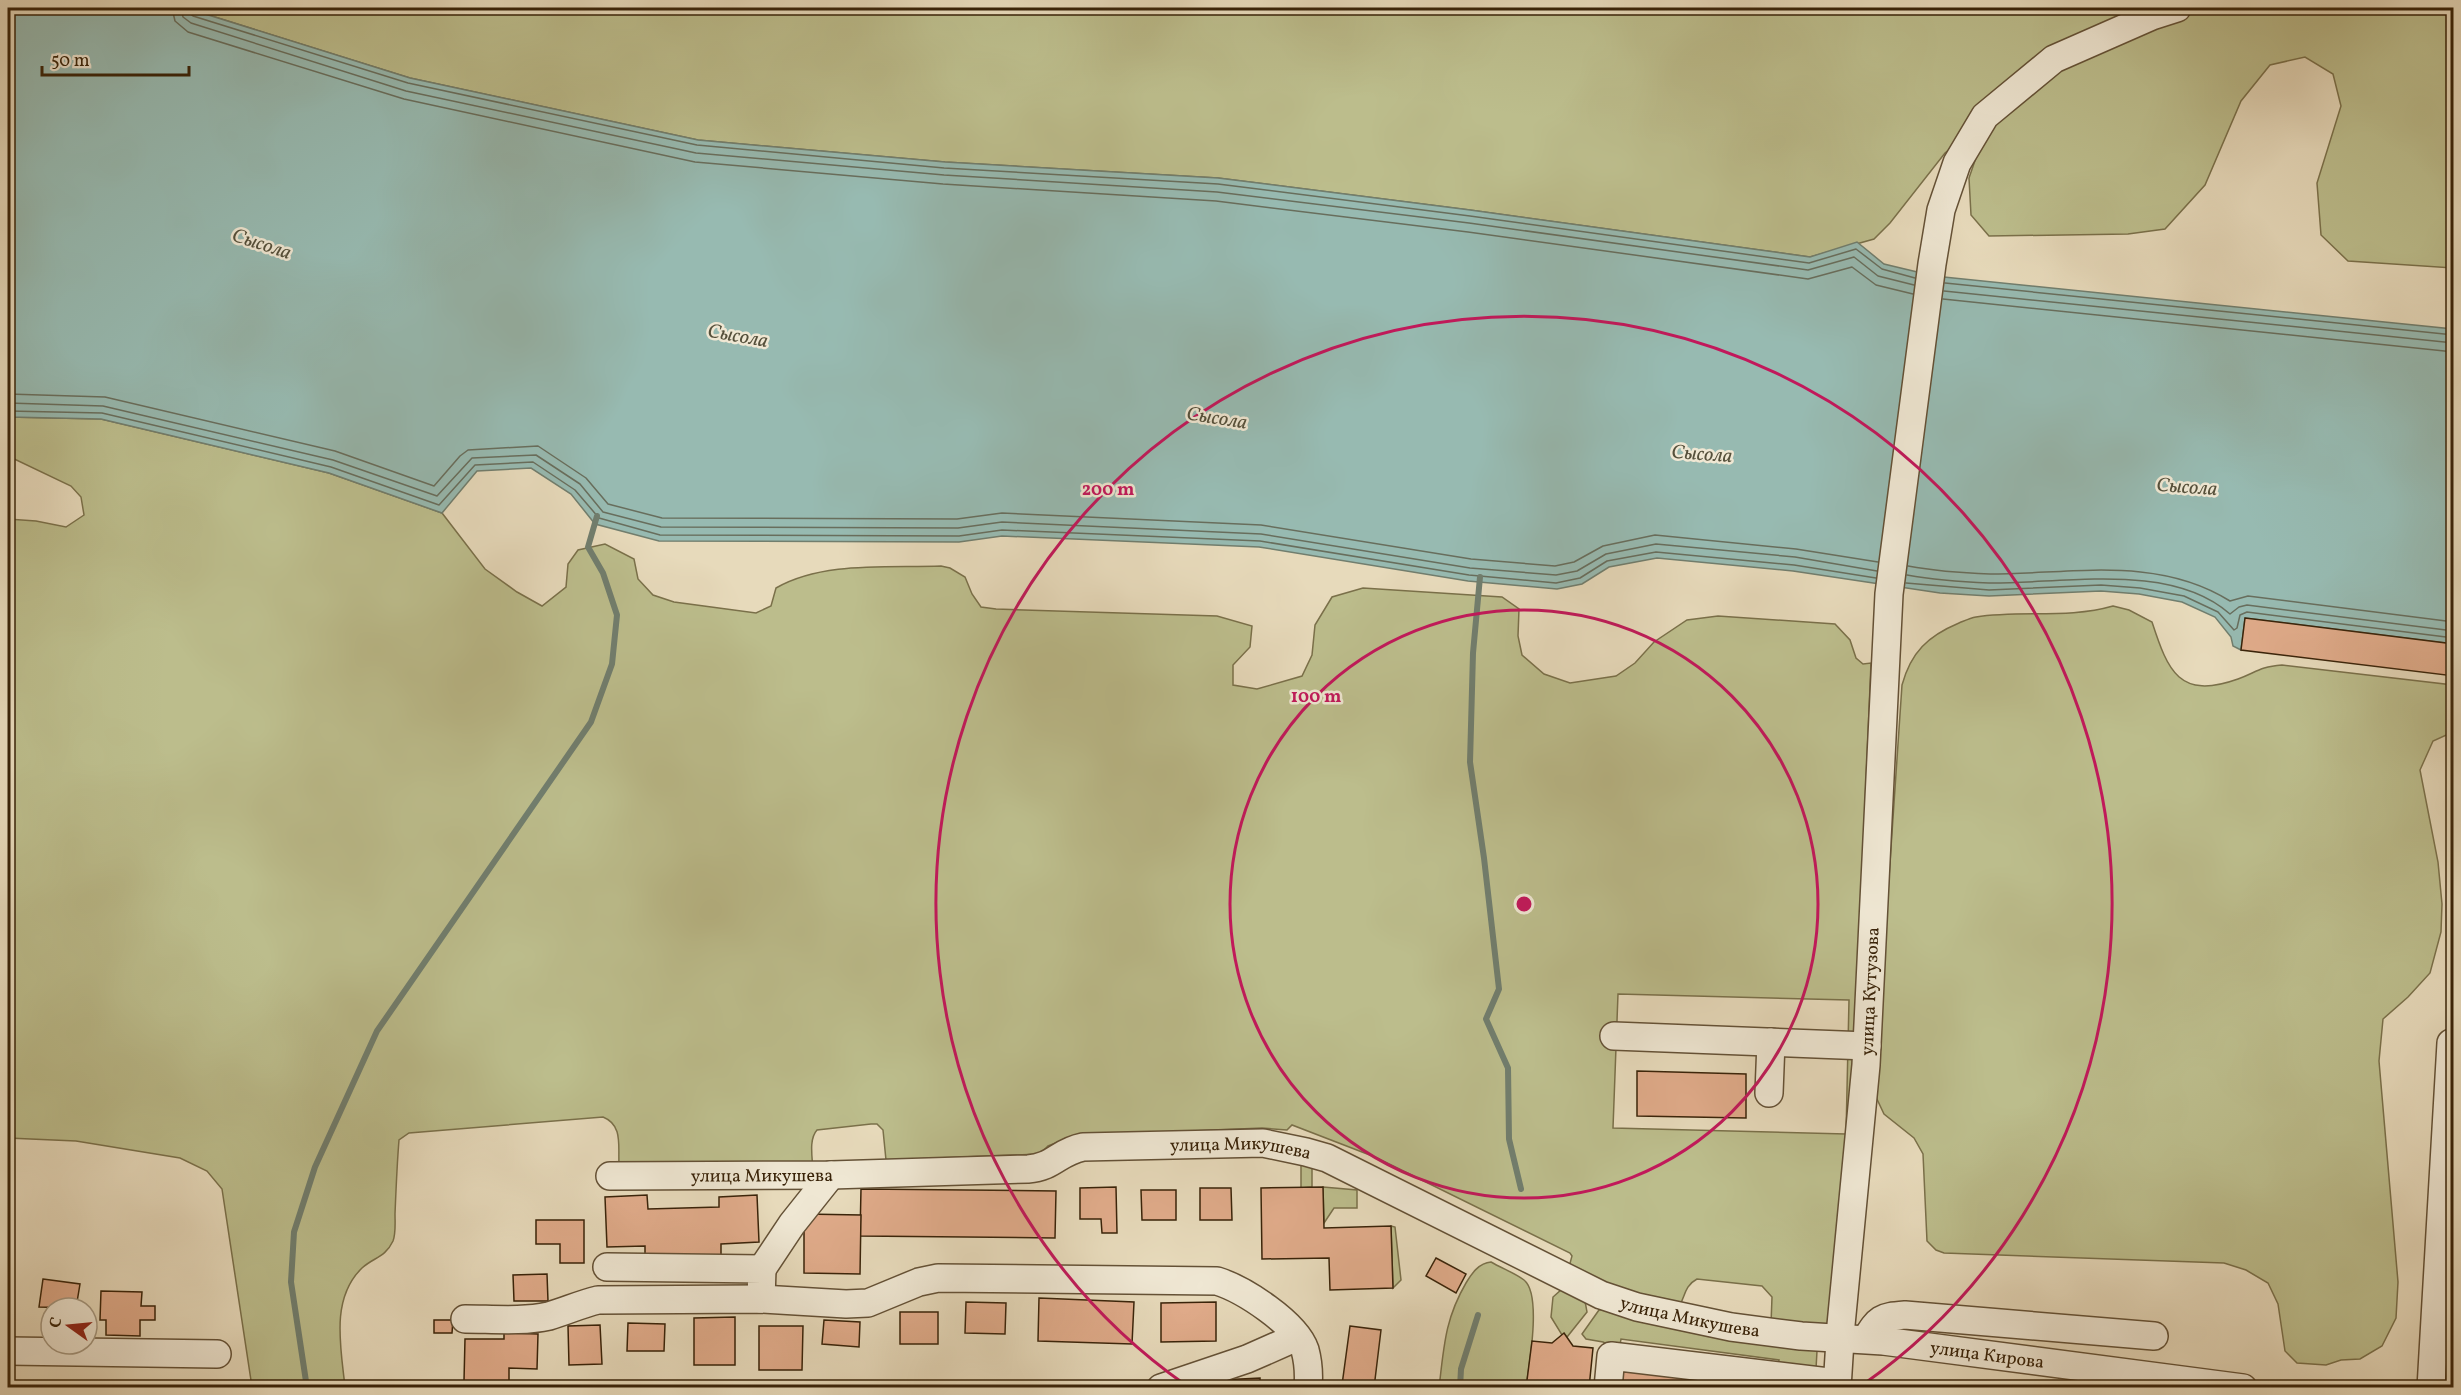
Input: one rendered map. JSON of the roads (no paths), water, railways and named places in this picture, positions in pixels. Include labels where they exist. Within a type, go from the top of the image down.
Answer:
[{"type":"street","name":"улица Кутузова","points":[[1837,1385],[1853,1338],[1889,594],[1941,210],[1957,163],[1985,116],[2054,59],[2153,10]]},
{"type":"street","points":[[1614,1036],[1868,1046]]},
{"type":"street","points":[[1769,1093],[1771,1042]]},
{"type":"street","points":[[2430,1388],[2446,1261],[2451,1042]]},
{"type":"street","name":"улица Микушева","points":[[610,1176],[831,1175],[1042,1168],[1066,1150],[1083,1147],[1263,1143],[1327,1158],[1592,1290],[1626,1303],[1689,1320],[1731,1327],[1801,1336],[1853,1338]]},
{"type":"street","points":[[761,1299],[762,1269],[792,1224],[831,1175]]},
{"type":"street","points":[[607,1267],[762,1269]]},
{"type":"street","points":[[465,1319],[538,1317],[598,1300],[761,1299],[846,1304],[868,1303],[919,1282],[938,1278],[1217,1281],[1237,1287],[1279,1318],[1297,1336],[1304,1348],[1308,1388]]},
{"type":"street","points":[[1853,1338],[1885,1317],[1905,1316],[2154,1336]]},
{"type":"street","points":[[2015,1358],[2020,1325]]},
{"type":"street","points":[[1161,1388],[1247,1359],[1297,1336]]},
{"type":"street","name":"улица Кирова","points":[[1853,1338],[2243,1388]]},
{"type":"street","points":[[8,1351],[217,1354]]},
{"type":"street","points":[[1608,1388],[1611,1356],[1837,1385]]},
{"type":"water","name":"Сысола","points":[[8,8],[186,8],[410,78],[698,140],[945,162],[1218,178],[1810,257],[1857,242],[1884,264],[1934,276],[2453,329],[2453,644],[2245,618],[2241,650],[2233,646],[2231,637],[2215,617],[2182,602],[2139,594],[2101,591],[1989,596],[1940,593],[1793,571],[1657,558],[1609,567],[1582,584],[1557,589],[1468,581],[1259,547],[1002,536],[959,542],[659,541],[595,524],[571,494],[531,468],[477,471],[442,513],[329,473],[101,419],[8,417]]},
{"type":"waterway","points":[[307,1388],[291,1282],[294,1232],[315,1167],[377,1031],[591,722],[612,664],[617,615],[603,573],[588,547],[597,516]]},
{"type":"waterway","points":[[1480,577],[1473,653],[1470,762],[1499,989],[1486,1019],[1508,1068],[1509,1139],[1521,1189]]},
{"type":"waterway","points":[[1460,1388],[1461,1369],[1478,1315]]}]
